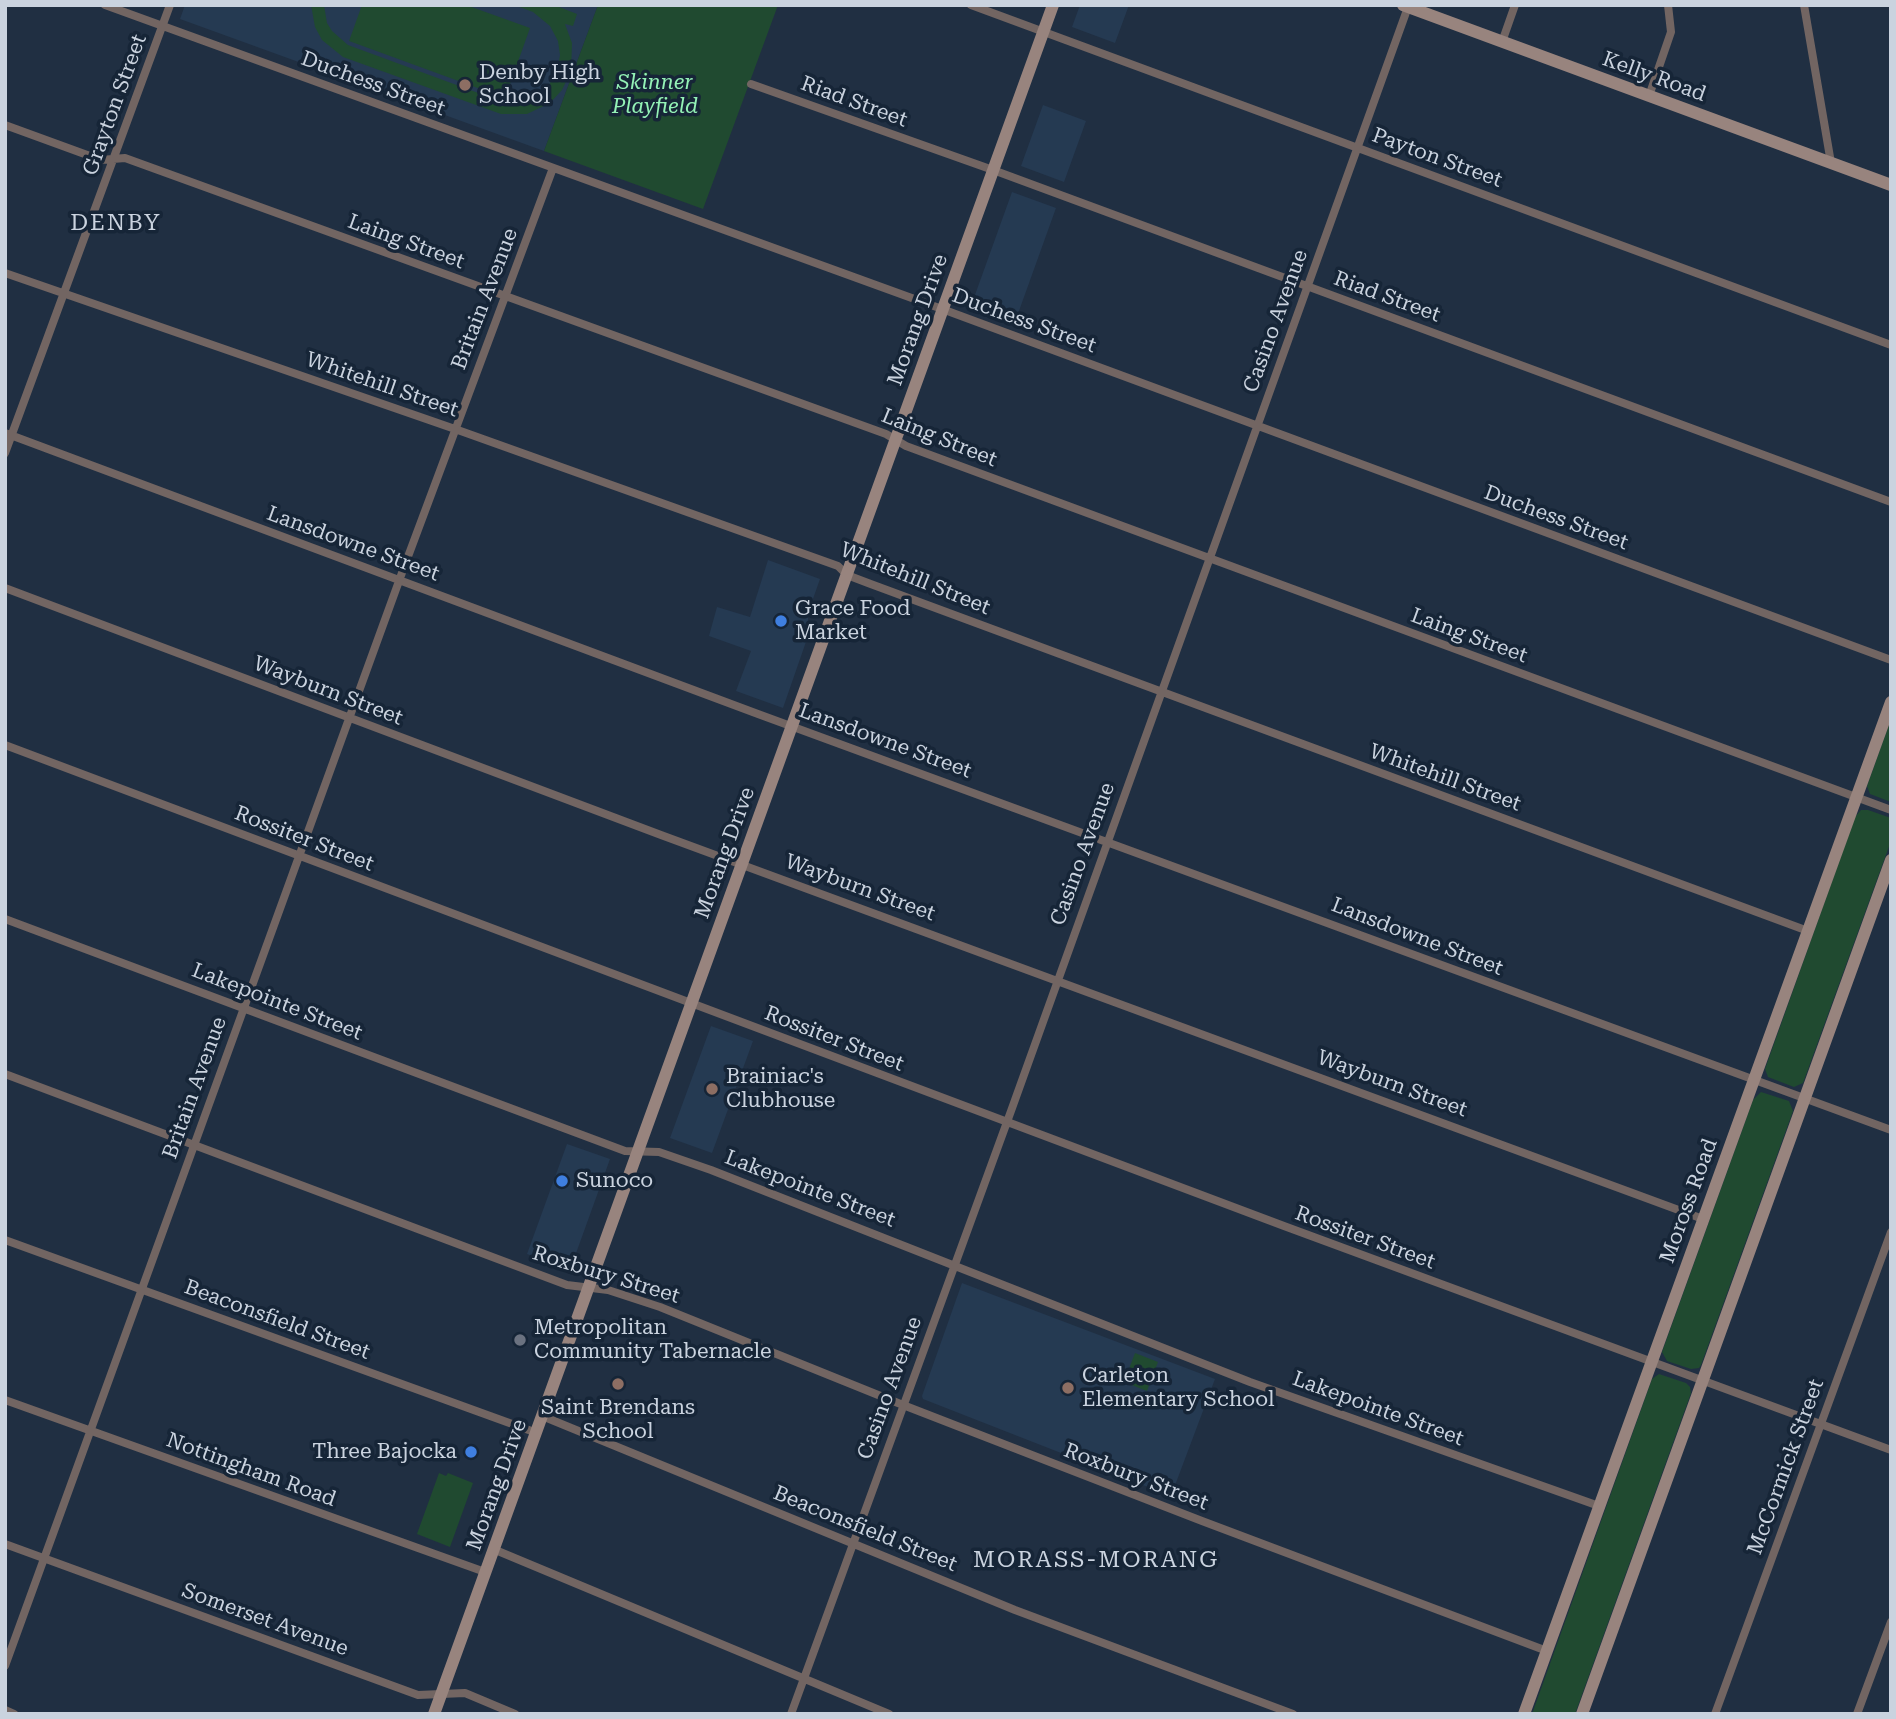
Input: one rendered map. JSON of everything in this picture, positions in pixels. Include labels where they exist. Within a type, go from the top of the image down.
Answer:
[{"type":"street","name":"Duchess Street","points":[[105,5],[942,309],[1891,660]]},
{"type":"street","name":"Grayton Street","points":[[5,453],[8,434],[64,293],[170,5]]},
{"type":"street","name":"Payton Street","points":[[971,5],[1891,345]]},
{"type":"street","name":"Morang Drive","points":[[434,1714],[1053,5]]},
{"type":"street","points":[[1502,41],[1515,5]]},
{"type":"street","points":[[1649,96],[1671,32],[1668,5]]},
{"type":"street","points":[[1804,5],[1831,163]]},
{"type":"street","name":"Kelly Road","points":[[1406,6],[1891,186]]},
{"type":"street","name":"Casino Avenue","points":[[791,1714],[1406,6]]},
{"type":"street","name":"Riad Street","points":[[751,84],[993,170],[1891,502]]},
{"type":"street","name":"Laing Street","points":[[5,125],[101,160],[124,158],[875,430],[916,450],[1891,810]]},
{"type":"street","name":"Britain Avenue","points":[[5,1666],[399,580],[553,168]]},
{"type":"street","name":"Whitehill Street","points":[[5,273],[455,429],[838,566],[847,575],[1808,931]]},
{"type":"street","name":"Lansdowne Street","points":[[8,434],[1891,1130]]},
{"type":"street","name":"Wayburn Street","points":[[5,588],[741,864],[1703,1219]]},
{"type":"street","name":"Moross Road","points":[[1524,1714],[1891,702]]},
{"type":"street","name":"Rossiter Street","points":[[5,745],[1006,1122],[1891,1450]]},
{"type":"street","points":[[1582,1714],[1891,860]]},
{"type":"street","name":"Lakepointe Street","points":[[5,919],[625,1151],[659,1152],[711,1170],[954,1263],[1250,1382],[1599,1506]]},
{"type":"street","name":"Roxbury Street","points":[[5,1074],[567,1285],[608,1290],[660,1307],[902,1405],[1547,1651]]},
{"type":"street","name":"McCormick Street","points":[[1715,1714],[1891,1232]]},
{"type":"street","name":"Beaconsfield Street","points":[[5,1240],[537,1433]]},
{"type":"street","name":"Nottingham Road","points":[[5,1400],[485,1572]]},
{"type":"street","name":"Beaconsfield Street","points":[[542,1416],[1014,1610],[1293,1714]]},
{"type":"street","name":"Somerset Avenue","points":[[5,1544],[418,1695],[465,1693],[515,1714]]},
{"type":"street","points":[[493,1549],[889,1714]]},
{"type":"street","points":[[1857,1714],[1891,1622]]},
{"type":"street","points":[[5,1710],[14,1714]]},
{"type":"shaded area","name":"Denby High School","points":[[185,5],[598,5],[544,151],[180,19]]},
{"type":"shaded area","points":[[1080,5],[1129,5],[1115,43],[1072,27]]},
{"type":"shaded area","points":[[1043,105],[1086,121],[1064,182],[1021,166]]},
{"type":"shaded area","points":[[1012,192],[1056,208],[1015,322],[971,306]]},
{"type":"shaded area","points":[[768,560],[820,579],[808,613],[808,636],[783,708],[736,691],[751,651],[709,636],[717,607],[750,617]]},
{"type":"shaded area","name":"Brainiac's Clubhouse","points":[[711,1026],[753,1041],[712,1153],[670,1138]]},
{"type":"shaded area","points":[[567,1144],[610,1159],[570,1270],[527,1254]]},
{"type":"shaded area","name":"Carleton Elementary School","points":[[962,1283],[1215,1379],[1171,1496],[923,1399]]},
{"type":"green space","points":[[311,5],[324,5],[327,23],[348,45],[500,101],[516,103],[530,100],[546,89],[557,73],[560,55],[558,41],[550,26],[533,12],[514,5],[554,5],[577,14],[573,26],[565,24],[572,43],[571,71],[562,90],[550,103],[527,114],[501,114],[343,57],[322,40],[315,27]]},
{"type":"green space","points":[[362,5],[466,5],[530,28],[505,98],[349,41]]},
{"type":"green space","name":"Skinner Playfield","points":[[598,5],[778,5],[703,209],[544,151]]},
{"type":"green space","points":[[1891,719],[1891,802],[1870,794],[1867,786]]},
{"type":"green space","points":[[1861,810],[1891,818],[1891,841],[1803,1083],[1794,1087],[1768,1077],[1765,1069],[1855,817]]},
{"type":"green space","points":[[1761,1092],[1789,1101],[1793,1111],[1701,1365],[1691,1369],[1667,1361],[1662,1352],[1753,1100]]},
{"type":"green space","points":[[1135,1353],[1158,1362],[1147,1391],[1124,1382]]},
{"type":"green space","points":[[1659,1374],[1686,1383],[1691,1393],[1575,1714],[1532,1714],[1652,1379]]},
{"type":"green space","points":[[439,1473],[446,1476],[448,1473],[473,1483],[450,1547],[417,1534]]},
{"type":"place","name":"Denby High School","points":[[465,85]]},
{"type":"place","name":"Grace Food Market","points":[[781,621]]},
{"type":"place","name":"Brainiac's Clubhouse","points":[[712,1089]]},
{"type":"place","name":"Sunoco","points":[[562,1181]]},
{"type":"place","name":"Metropolitan Community Tabernacle","points":[[520,1340]]},
{"type":"place","name":"Saint Brendans School","points":[[618,1384]]},
{"type":"place","name":"Carleton Elementary School","points":[[1068,1388]]},
{"type":"place","name":"Three Bajocka","points":[[471,1452]]},
{"type":"district","name":"DENBY","points":[[116,223]]},
{"type":"district","name":"MORASS-MORANG","points":[[1096,1560]]}]
